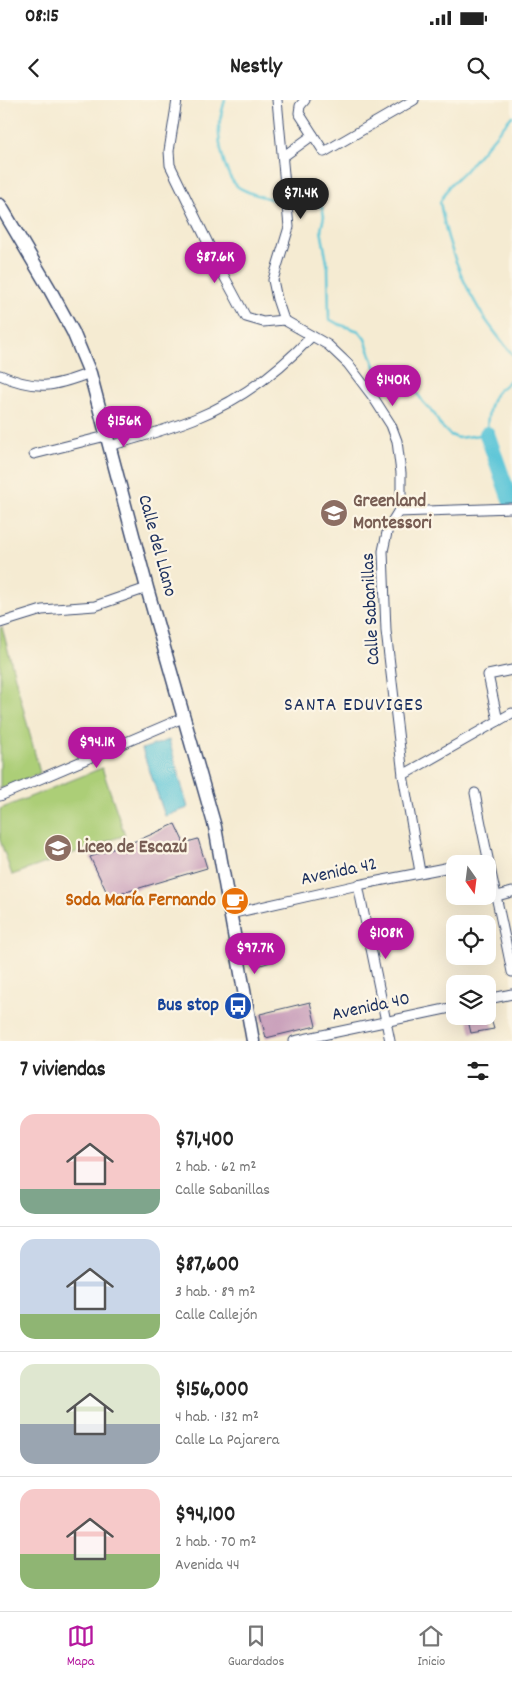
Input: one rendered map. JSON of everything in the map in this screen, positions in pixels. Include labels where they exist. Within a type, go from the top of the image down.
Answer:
[{"type":"main road","name":"Calle del Llano","points":[[0,205],[73,332],[90,373],[214,826],[253,1041]]},
{"type":"street","points":[[177,100],[169,151],[170,165],[246,317],[263,322],[284,320],[277,299],[274,280],[289,227],[284,156],[277,100]]},
{"type":"street","points":[[305,100],[300,106],[299,113],[324,152],[414,100]]},
{"type":"street","points":[[284,156],[313,135]]},
{"type":"street","name":"Calle Sabanillas","points":[[284,320],[328,345],[348,364],[391,425],[397,441],[400,457],[401,502],[398,512],[388,528],[383,551],[386,631],[404,775],[420,872]]},
{"type":"street","points":[[34,454],[158,432],[186,422],[226,403],[254,386],[292,358],[312,336]]},
{"type":"street","points":[[0,375],[39,386],[62,384],[90,373]]},
{"type":"street","points":[[398,512],[509,508]]},
{"type":"street","points":[[0,623],[42,610],[95,606],[148,588]]},
{"type":"street","points":[[498,721],[488,675],[512,670]]},
{"type":"street","points":[[404,775],[512,713]]},
{"type":"street","points":[[0,796],[185,717]]},
{"type":"street","points":[[475,793],[487,855]]},
{"type":"street","name":"Avenida 42","points":[[230,914],[446,868]]},
{"type":"street","points":[[358,885],[390,1041]]},
{"type":"street","points":[[496,892],[512,972]]},
{"type":"street","points":[[497,896],[512,892]]},
{"type":"street","points":[[496,997],[512,994]]},
{"type":"street","name":"Avenida 40","points":[[294,1041],[446,1009]]},
{"type":"green space","points":[[2,627],[40,773],[0,789],[0,628]]},
{"type":"green space","points":[[102,768],[125,835],[12,875],[0,840],[0,809]]},
{"type":"water","points":[[169,740],[188,808],[165,816],[142,749]]},
{"type":"building","points":[[175,824],[184,843],[198,839],[207,868],[109,897],[90,857],[141,839]]},
{"type":"building","points":[[273,945],[277,960],[258,966],[256,958],[253,959],[251,952]]},
{"type":"building","points":[[310,1002],[316,1026],[266,1038],[260,1014]]},
{"type":"building","points":[[469,1025],[493,1025],[494,1029],[471,1033]]},
{"type":"waterway","points":[[225,100],[219,135],[222,155],[233,182],[241,189],[252,194],[281,202]]},
{"type":"waterway","points":[[512,116],[465,171],[449,186],[440,202],[450,244],[466,285],[484,317],[512,354]]},
{"type":"waterway","points":[[301,206],[315,205],[322,207],[324,216],[321,230],[328,268],[329,319],[359,331],[365,339],[376,369],[384,375],[405,381],[415,390],[435,415],[440,425],[450,435],[458,438],[487,434],[492,400],[512,377]]},
{"type":"waterway","points":[[487,434],[512,505]]},
{"type":"place","name":"Greenland Montessori","points":[[334,513]]},
{"type":"place","name":"Liceo de Escazú","points":[[58,848]]},
{"type":"place","name":"Soda María Fernando","points":[[235,901]]},
{"type":"place","name":"Bus stop","points":[[238,1006]]},
{"type":"district","name":"SANTA EDUVIGES","points":[[354,706]]}]
